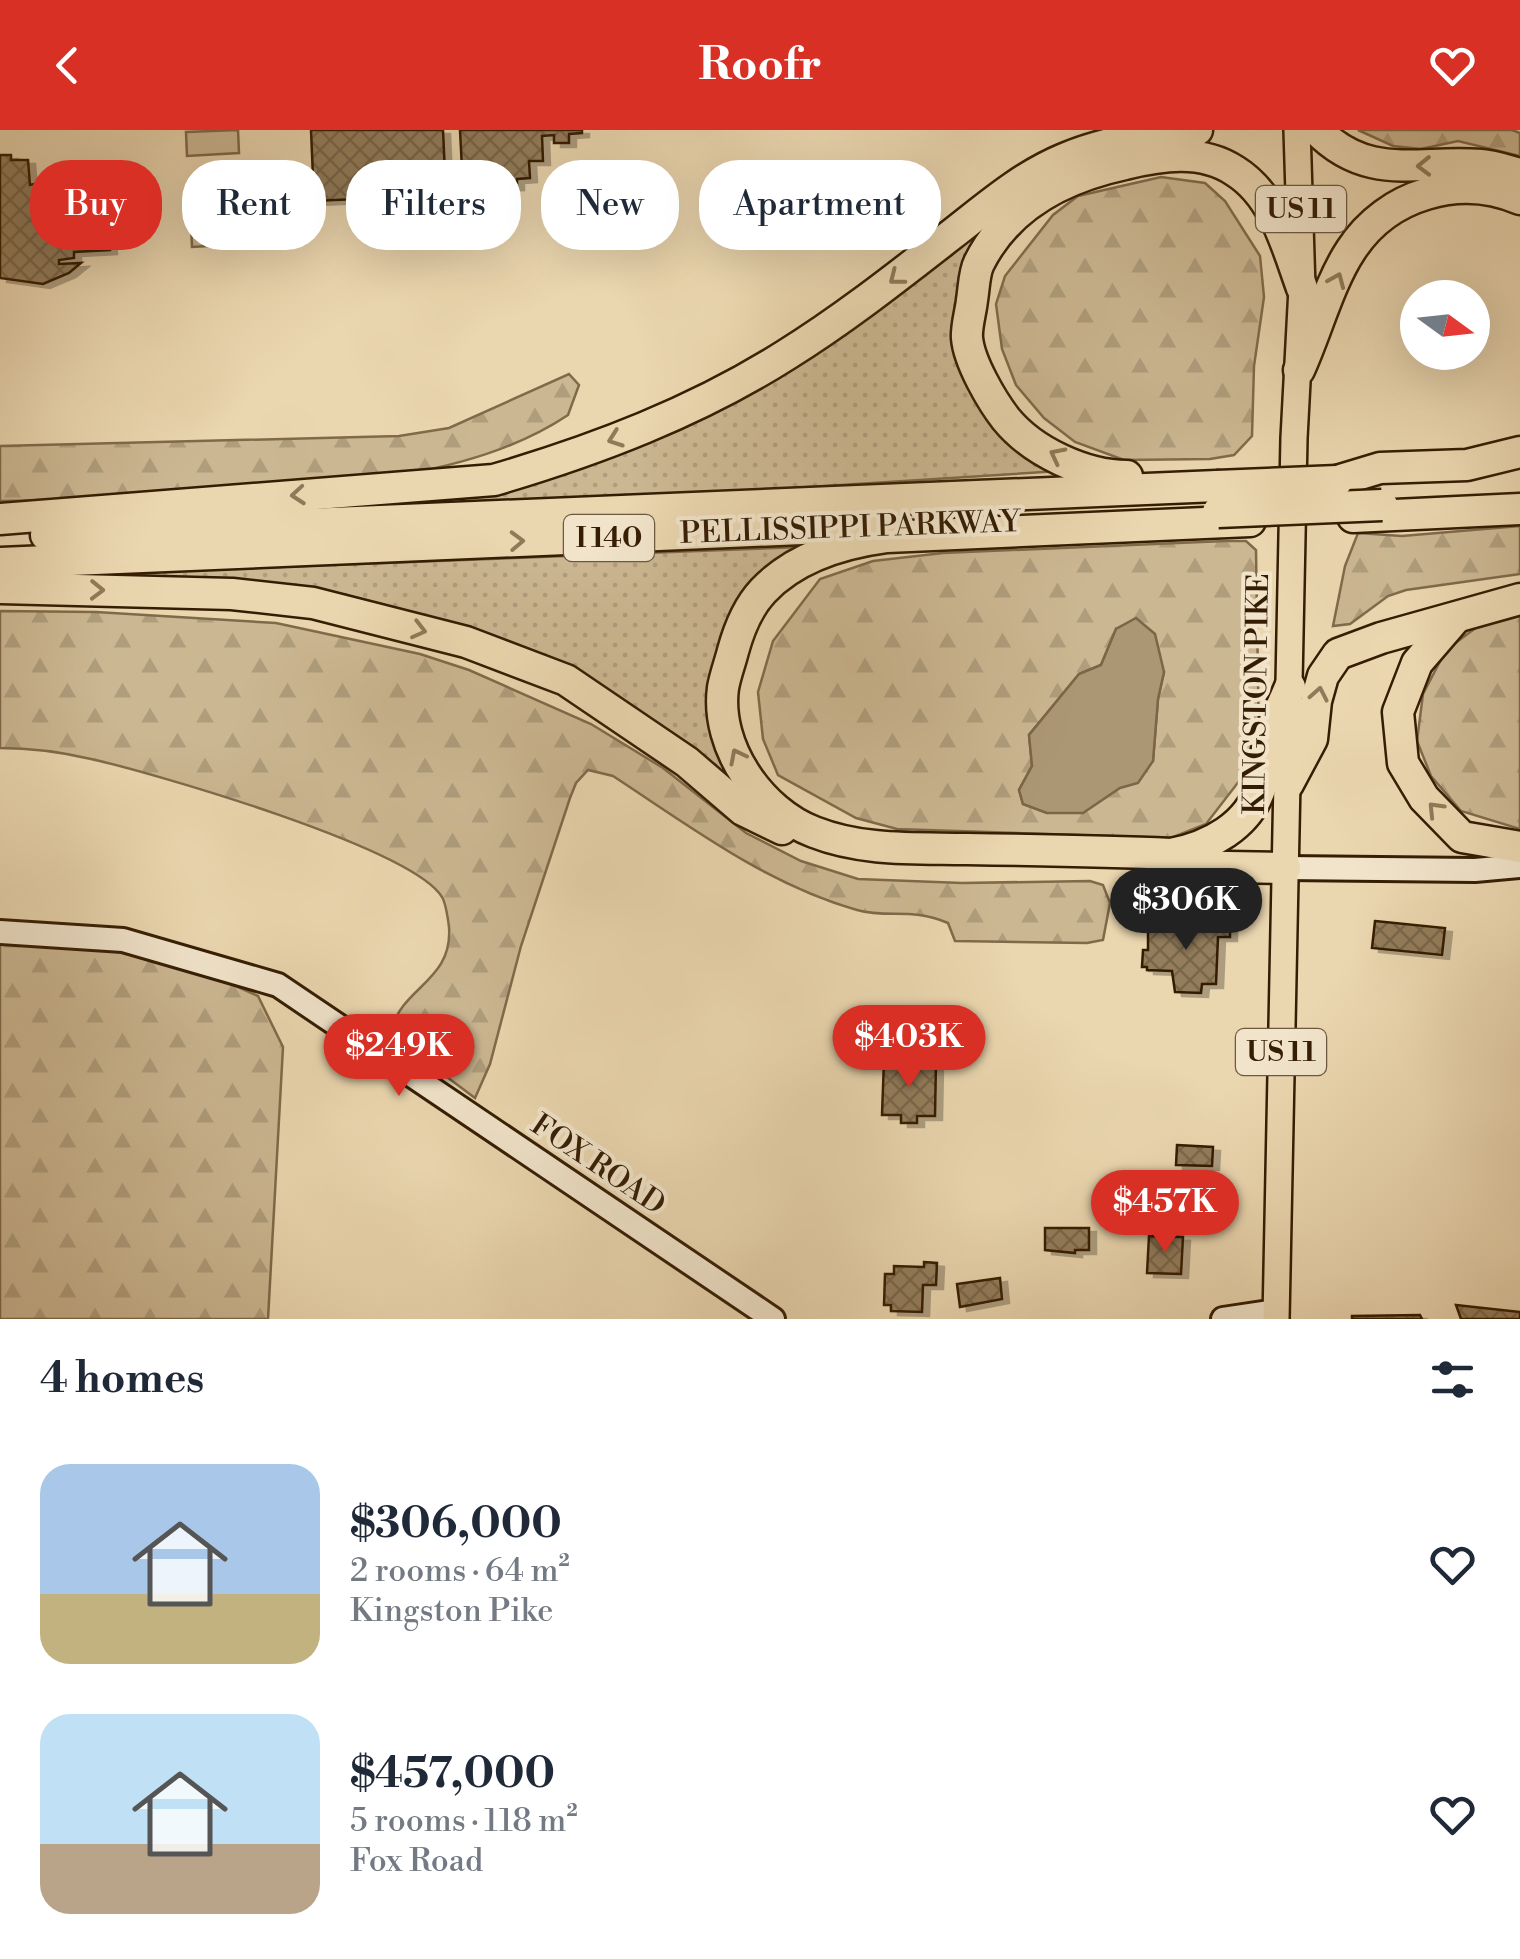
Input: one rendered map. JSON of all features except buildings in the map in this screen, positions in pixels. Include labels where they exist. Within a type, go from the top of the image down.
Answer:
[{"type":"highway","points":[[0,519],[494,480],[547,464],[651,426],[783,357],[855,309],[1026,178],[1105,145],[1196,130]]},
{"type":"highway","points":[[1316,130],[1347,155],[1382,166],[1484,165],[1520,174]]},
{"type":"highway","points":[[1218,499],[1196,476],[1103,476],[1055,456],[1017,433],[989,398],[967,338],[978,266],[1006,222],[1045,192],[1095,170],[1156,156],[1200,156],[1236,171],[1261,195],[1279,223],[1302,288]]},
{"type":"highway","points":[[1299,370],[1348,252],[1380,218],[1415,196],[1441,188],[1485,188],[1520,199]]},
{"type":"highway","points":[[1381,484],[1520,452]]},
{"type":"highway","name":"PELLISSIPPI PARKWAY","points":[[0,563],[1218,499],[1520,474]]},
{"type":"highway","name":"PELLISSIPPI PARKWAY","points":[[0,536],[1218,499],[1337,482],[1520,500]]},
{"type":"highway","points":[[1290,688],[1270,732],[1262,785],[1254,804],[1229,831],[1210,842],[1170,854],[888,848],[840,841],[812,832],[768,804],[738,762],[725,728],[722,690],[740,625],[763,591],[794,566],[826,551],[887,537],[1520,509]]},
{"type":"highway","points":[[0,588],[232,594],[313,603],[466,642],[566,680],[687,762],[743,810],[803,840],[872,855],[1285,868]]},
{"type":"highway","points":[[1288,784],[1312,739],[1323,676],[1338,654],[1520,599]]},
{"type":"highway","points":[[1454,620],[1417,663],[1398,712],[1403,763],[1424,798],[1462,837],[1520,846]]},
{"type":"main road","name":"KINGSTON PIKE","points":[[1276,1315],[1294,438],[1302,288],[1297,130]]},
{"type":"street","points":[[1285,868],[1475,870],[1520,866]]},
{"type":"street","name":"FOX ROAD","points":[[0,932],[123,940],[278,985],[774,1319]]},
{"type":"street","points":[[1223,1319],[1276,1315]]},
{"type":"green space","points":[[238,130],[239,153],[187,156],[186,132]]},
{"type":"green space","points":[[1358,130],[1512,130],[1520,133],[1520,156],[1458,141],[1421,149],[1393,146]]},
{"type":"green space","points":[[1161,177],[1205,183],[1225,201],[1260,256],[1264,297],[1254,366],[1252,436],[1234,455],[1124,460],[1075,442],[1044,418],[1016,385],[1002,349],[996,304],[1005,276],[1053,215],[1078,196]]},
{"type":"green space","points":[[1012,193],[968,277],[966,349],[1061,471],[462,509],[462,495],[680,424],[930,250],[941,250],[941,242]]},
{"type":"green space","points":[[569,374],[579,385],[568,415],[528,437],[440,467],[297,486],[0,501],[0,446],[399,436],[449,428]]},
{"type":"green space","points":[[1520,526],[1520,574],[1406,590],[1388,596],[1350,624],[1333,626],[1345,566],[1358,533],[1402,536]]},
{"type":"green space","points":[[1225,541],[1246,541],[1256,550],[1259,744],[1250,767],[1206,824],[1171,838],[897,829],[856,818],[778,775],[763,739],[758,692],[773,641],[820,579],[873,561],[943,553]],"holes":[[[1116,629],[1164,672],[1153,761],[1047,813],[1023,804],[1019,790],[1032,766],[1029,735],[1079,674],[1101,665]]]},
{"type":"green space","points":[[802,547],[754,586],[720,774],[452,634],[58,579],[96,574]]},
{"type":"green space","points":[[0,611],[96,612],[276,623],[420,654],[469,670],[591,724],[663,768],[746,833],[801,861],[858,879],[962,883],[1090,881],[1103,885],[1110,903],[1103,940],[955,941],[948,923],[935,918],[857,910],[760,870],[613,776],[588,770],[576,783],[570,798],[521,946],[490,1064],[475,1098],[419,1056],[392,1028],[406,1002],[443,959],[449,927],[442,897],[421,878],[383,857],[279,815],[91,759],[0,748]]},
{"type":"green space","points":[[1520,611],[1520,829],[1461,811],[1431,776],[1417,741],[1423,694],[1446,650],[1489,618]]},
{"type":"green space","points":[[0,940],[87,946],[134,955],[227,982],[258,996],[283,1047],[268,1319],[0,1319]]},
{"type":"shaded area","points":[[1136,618],[1155,634],[1164,672],[1153,761],[1138,783],[1120,788],[1083,813],[1047,813],[1023,804],[1019,790],[1032,766],[1029,735],[1079,674],[1101,665],[1116,629]]}]
